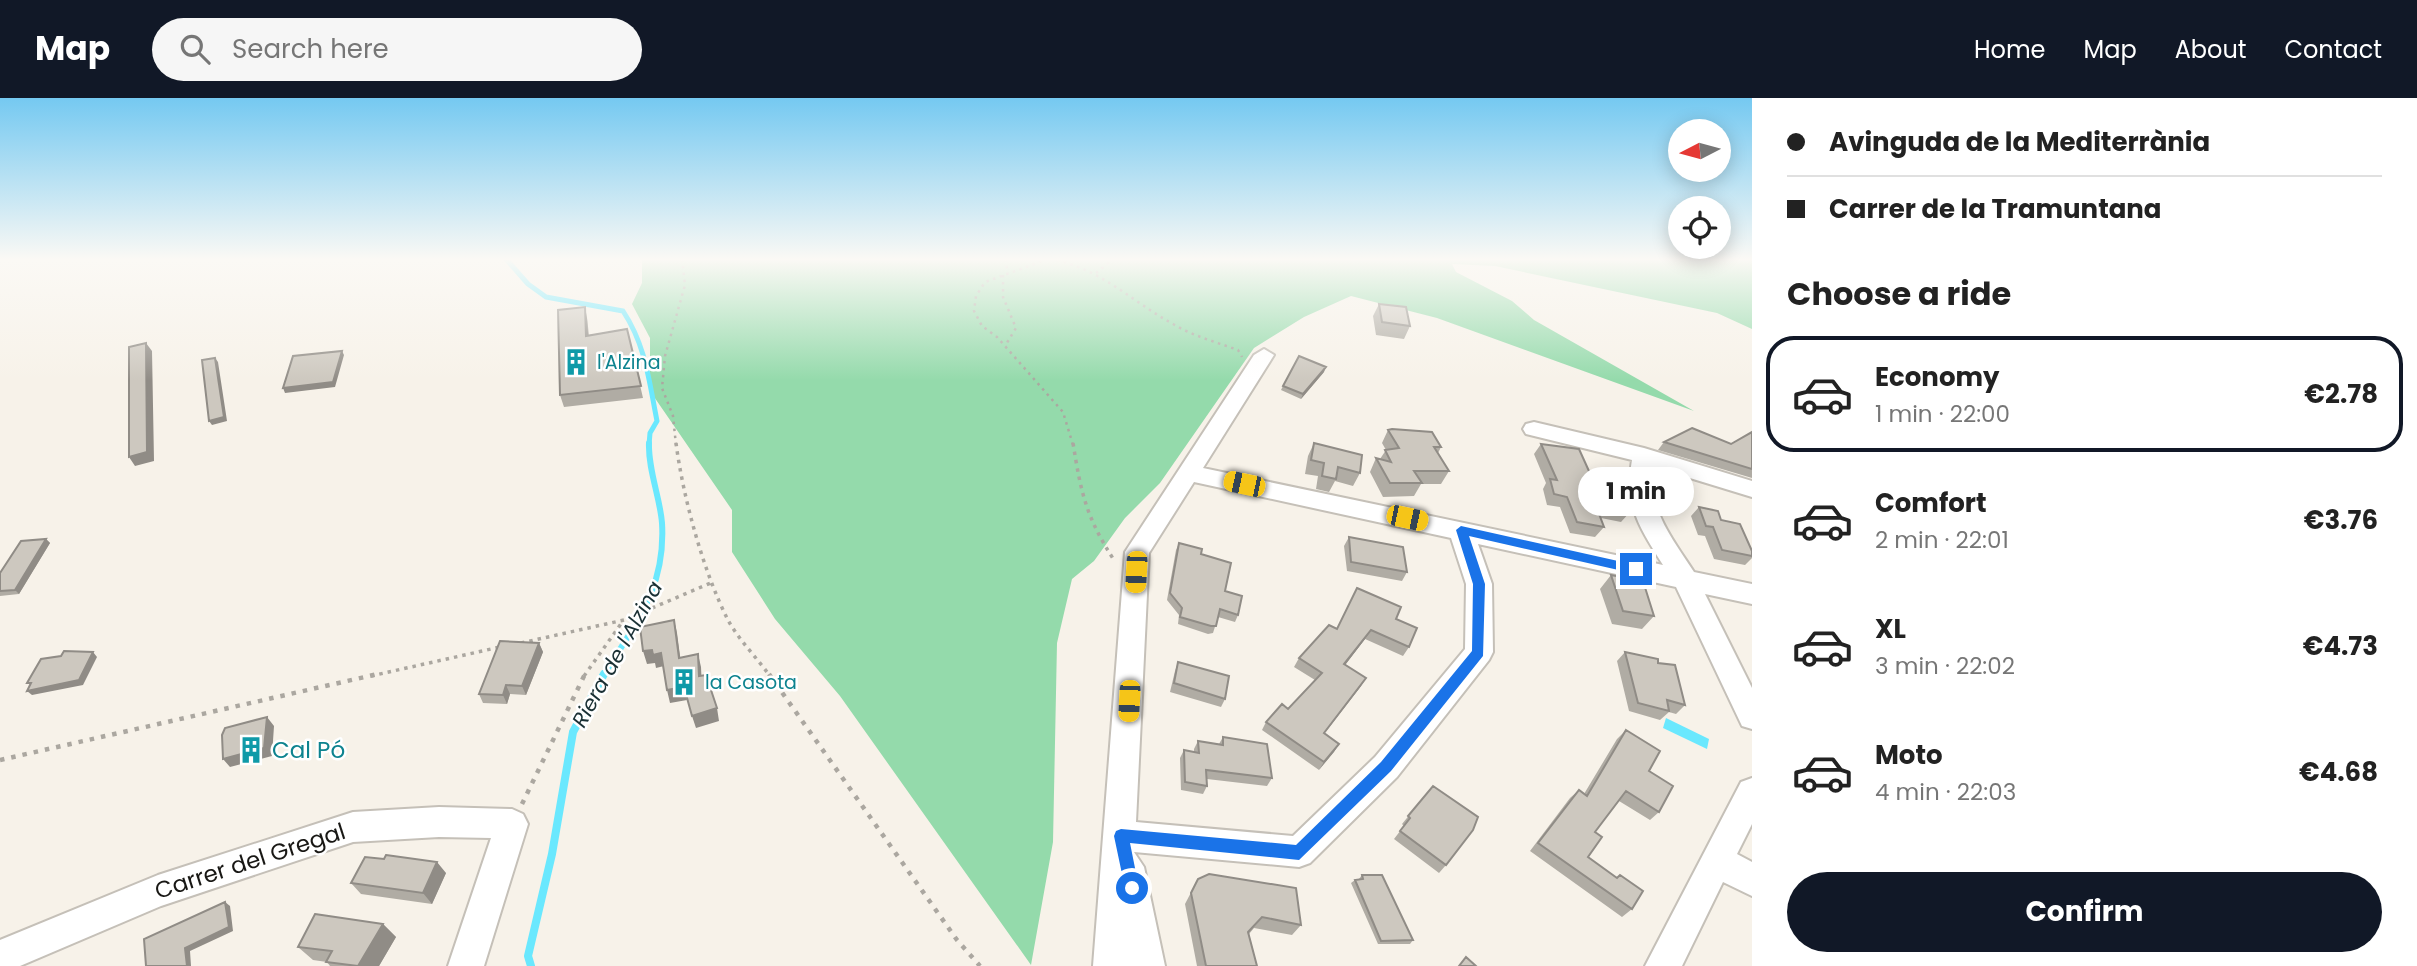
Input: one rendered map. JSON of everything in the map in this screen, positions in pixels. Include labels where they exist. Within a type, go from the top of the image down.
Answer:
[{"type":"street","points":[[1111,966],[1137,552],[1259,364]]},
{"type":"street","points":[[1534,429],[1644,456],[1752,489]]},
{"type":"street","points":[[1644,456],[1639,486],[1647,519],[1686,581],[1752,717]]},
{"type":"street","points":[[1189,473],[1752,594]]},
{"type":"street","points":[[1121,836],[1299,852],[1386,767],[1479,652],[1479,584],[1461,530]]},
{"type":"street","points":[[1663,966],[1752,792]]},
{"type":"street","name":"Carrer del Gregal","points":[[0,957],[158,891],[353,827],[439,821],[512,824]]},
{"type":"street","points":[[466,966],[512,824]]},
{"type":"street","points":[[1121,836],[1147,966]]},
{"type":"street","points":[[1717,860],[1752,880]]},
{"type":"path","points":[[681,300],[665,356],[662,388],[673,416],[681,482],[713,582],[729,621],[816,737],[957,940],[980,966]]},
{"type":"path","points":[[976,300],[974,311],[982,326],[1004,346],[1063,412],[1070,427],[1081,496],[1092,526],[1135,593]]},
{"type":"path","points":[[1004,300],[1016,328],[1004,346]]},
{"type":"path","points":[[1135,300],[1173,325],[1238,350],[1259,364]]},
{"type":"path","points":[[515,644],[624,620],[713,582]]},
{"type":"path","points":[[512,824],[577,686],[624,620]]},
{"type":"path","points":[[0,760],[502,647]]},
{"type":"green space","points":[[634,300],[1343,300],[1304,317],[1254,348],[1160,483],[1125,518],[1094,561],[1072,579],[1057,643],[1053,842],[1031,965],[840,696],[775,619],[732,552],[732,510],[650,391],[650,338],[632,304]]},
{"type":"green space","points":[[1365,300],[1509,300],[1534,320],[1694,411],[1437,318]]},
{"type":"green space","points":[[1653,300],[1752,300],[1752,329],[1717,313]]},
{"type":"water","points":[[1666,718],[1709,739],[1707,749],[1663,728]]},
{"type":"building","points":[[1379,304],[1406,307],[1410,326],[1382,322]]},
{"type":"building","points":[[585,307],[586,336],[627,329],[641,386],[560,395],[558,310]]},
{"type":"building","points":[[146,343],[147,452],[129,457],[129,347]]},
{"type":"building","points":[[342,351],[333,382],[283,388],[293,356]]},
{"type":"building","points":[[1299,356],[1326,367],[1303,394],[1283,386]]},
{"type":"building","points":[[215,358],[224,417],[209,421],[202,360]]},
{"type":"building","points":[[1692,428],[1731,444],[1752,432],[1752,469],[1664,442]]},
{"type":"building","points":[[1388,430],[1432,432],[1441,447],[1434,447],[1449,471],[1414,471],[1422,483],[1390,483],[1376,458],[1391,462],[1385,450],[1399,448]]},
{"type":"building","points":[[1314,443],[1362,455],[1360,473],[1338,467],[1336,479],[1322,476],[1324,463],[1311,460]]},
{"type":"building","points":[[1541,444],[1579,449],[1598,491],[1624,496],[1630,512],[1596,506],[1604,527],[1577,522],[1567,497],[1554,494],[1550,479],[1557,480]]},
{"type":"building","points":[[1699,507],[1718,511],[1721,520],[1740,524],[1752,556],[1722,550],[1713,527],[1706,526]]},
{"type":"building","points":[[1349,537],[1403,547],[1407,572],[1351,562]]},
{"type":"building","points":[[46,539],[15,590],[0,591],[0,573],[21,541]]},
{"type":"building","points":[[1179,543],[1202,549],[1201,554],[1231,563],[1225,591],[1242,596],[1238,615],[1220,609],[1216,626],[1180,617],[1182,608],[1170,593]]},
{"type":"building","points":[[1611,575],[1643,581],[1654,616],[1623,611]]},
{"type":"building","points":[[1357,588],[1401,607],[1396,619],[1417,628],[1409,647],[1371,630],[1344,664],[1366,678],[1324,733],[1339,744],[1324,762],[1266,722],[1282,704],[1288,709],[1322,673],[1299,658],[1329,625],[1337,629]]},
{"type":"building","name":"la Casota","points":[[674,620],[679,658],[698,654],[699,676],[706,675],[717,708],[692,716],[684,687],[667,690],[661,653],[653,655],[652,650],[643,651],[640,627]]},
{"type":"building","points":[[500,641],[539,643],[522,686],[506,685],[503,695],[479,694]]},
{"type":"building","points":[[64,651],[93,652],[79,680],[27,691],[31,683],[27,683],[41,659],[61,656]]},
{"type":"building","points":[[1625,652],[1658,659],[1658,663],[1675,665],[1685,705],[1667,700],[1669,711],[1638,703]]},
{"type":"building","points":[[1178,662],[1229,676],[1225,699],[1174,683]]},
{"type":"building","points":[[267,717],[264,748],[223,759],[222,735],[225,728]]},
{"type":"building","points":[[1626,730],[1660,751],[1649,771],[1673,786],[1659,812],[1626,791],[1595,832],[1602,837],[1588,857],[1617,878],[1620,875],[1643,891],[1632,909],[1538,843],[1579,790],[1587,796]]},
{"type":"building","points":[[1223,737],[1267,744],[1272,778],[1206,770],[1207,786],[1185,782],[1184,750],[1199,753],[1198,741],[1223,745]]},
{"type":"building","points":[[1433,786],[1478,817],[1473,830],[1446,865],[1400,831],[1410,818],[1408,816]]},
{"type":"building","points":[[386,855],[437,862],[423,893],[351,883],[365,857],[384,859]]},
{"type":"building","points":[[1209,874],[1296,888],[1301,925],[1262,917],[1248,932],[1257,966],[1206,966],[1191,893],[1198,879]]},
{"type":"building","points":[[1362,875],[1382,875],[1413,940],[1381,941],[1355,880],[1363,879]]},
{"type":"building","points":[[225,902],[229,927],[185,948],[187,966],[146,966],[144,939]]},
{"type":"building","points":[[315,914],[383,924],[358,966],[326,962],[332,951],[298,947]]},
{"type":"building","points":[[1466,957],[1476,966],[1459,966]]},
{"type":"waterway","name":"Riera de l'Alzina","points":[[560,300],[623,311],[637,337],[652,392],[657,421],[650,433],[649,444]]},
{"type":"waterway","name":"Riera de l'Alzina","points":[[603,676],[646,605],[659,567],[662,523],[650,463],[649,444]]},
{"type":"waterway","name":"Riera de l'Alzina","points":[[531,966],[528,956],[552,854],[573,732],[604,674]]},
{"type":"place","name":"l'Alzina","points":[[576,362]]},
{"type":"place","name":"la Casota","points":[[684,682]]},
{"type":"place","name":"Cal Pó","points":[[251,750]]},
{"type":"route","points":[[1132,888],[1121,836],[1299,852],[1386,767],[1479,652],[1479,584],[1461,530],[1636,569]]}]
